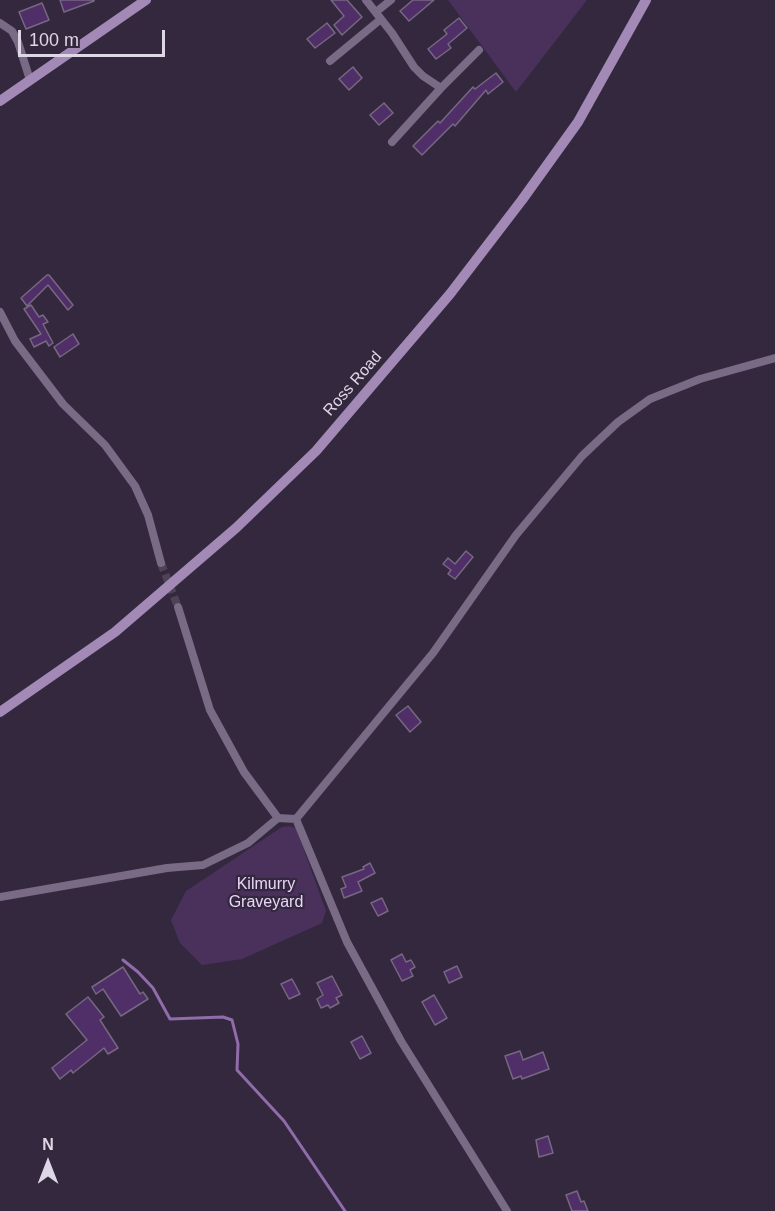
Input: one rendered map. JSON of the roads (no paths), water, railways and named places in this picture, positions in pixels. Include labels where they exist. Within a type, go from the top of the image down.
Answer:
[{"type":"main road","points":[[0,101],[146,0]]},
{"type":"main road","name":"Ross Road","points":[[0,712],[115,632],[236,528],[316,451],[450,294],[522,200],[578,122],[646,0]]},
{"type":"street","points":[[366,0],[414,67],[441,88]]},
{"type":"street","points":[[330,61],[379,16],[391,0]]},
{"type":"street","points":[[0,23],[15,37],[30,80]]},
{"type":"street","points":[[393,142],[441,88],[479,50]]},
{"type":"street","points":[[0,312],[15,341],[56,395],[105,445],[135,486],[148,515],[161,563]]},
{"type":"street","points":[[296,819],[433,653],[516,535],[582,456],[618,422],[650,399],[700,379],[775,358]]},
{"type":"street","points":[[178,607],[210,710],[244,772],[278,818]]},
{"type":"street","points":[[0,897],[166,868],[203,865],[248,843],[278,818],[296,819]]},
{"type":"street","points":[[296,819],[347,942],[401,1041],[507,1211]]},
{"type":"waterway","points":[[123,960],[153,988],[170,1019],[223,1017],[232,1020],[238,1044],[237,1070],[284,1121],[345,1211]]},
{"type":"tunnel","points":[[161,563],[178,607]]},
{"type":"park label","name":"Kilmurry Graveyard","points":[[266,894]]}]
